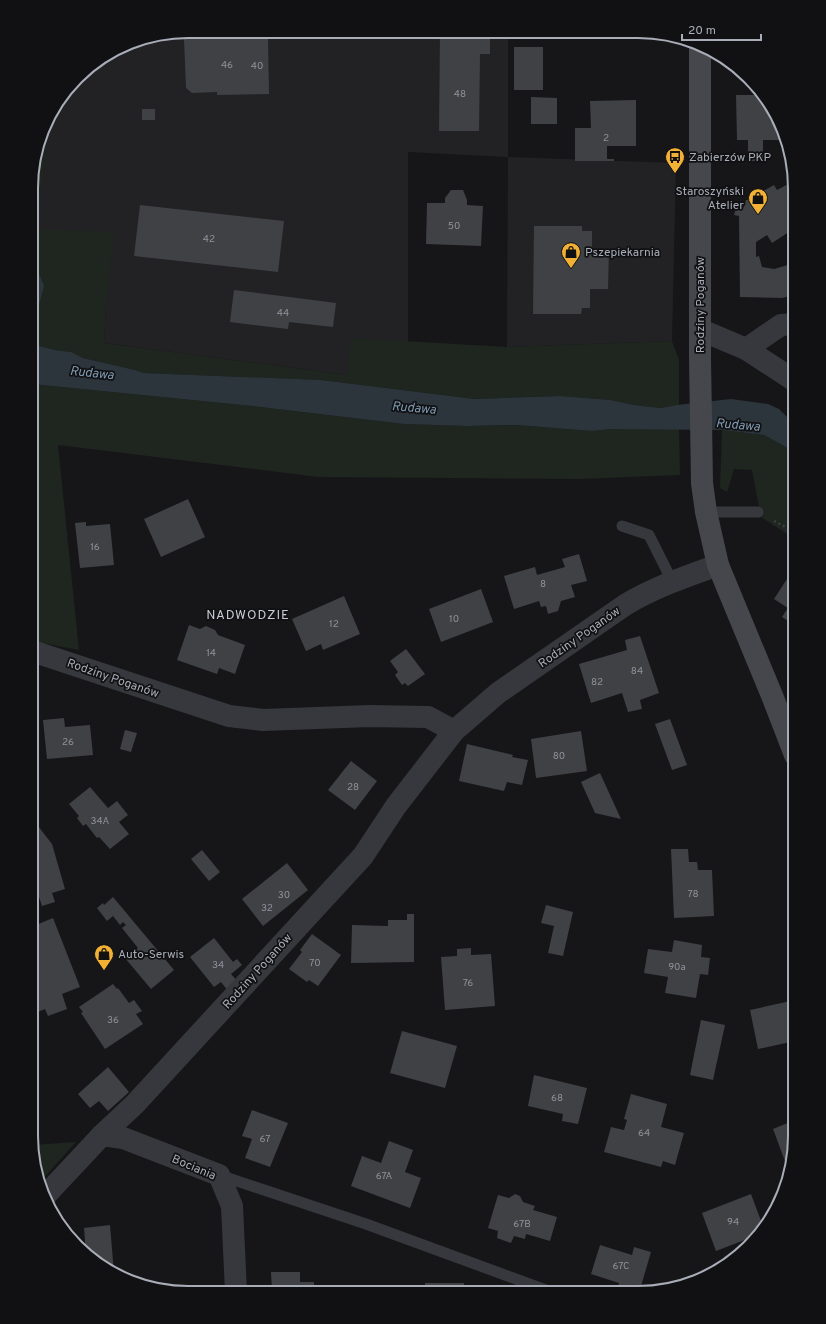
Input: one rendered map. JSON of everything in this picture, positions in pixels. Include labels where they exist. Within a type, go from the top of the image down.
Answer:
[{"type":"street","name":"Rodziny Poganów","points":[[700,51],[700,358],[702,483],[706,512],[718,565],[788,736]]},
{"type":"street","points":[[746,349],[781,325],[788,324]]},
{"type":"street","points":[[701,330],[746,349],[788,376]]},
{"type":"street","name":"Rodziny Poganów","points":[[49,1192],[102,1135],[135,1104],[363,856],[396,806],[454,731],[498,693],[625,605],[672,581],[718,565]]},
{"type":"street","name":"Rodziny Poganów","points":[[38,653],[229,716],[263,720],[370,716],[428,717],[454,731]]},
{"type":"street","name":"Bociania","points":[[102,1135],[123,1138],[219,1175],[232,1206],[236,1286]]},
{"type":"lane","points":[[706,512],[758,512]]},
{"type":"lane","points":[[622,526],[649,535],[672,581]]},
{"type":"lane","points":[[219,1175],[366,1224],[535,1286]]},
{"type":"path","points":[[758,512],[788,528]]},
{"type":"shaded area","points":[[178,38],[508,38],[508,157],[408,152],[408,347],[347,375],[104,343],[106,306],[38,232],[38,213],[47,136],[58,113],[75,89],[89,75],[113,58],[131,49],[149,43]]},
{"type":"shaded area","points":[[48,135],[38,220],[39,168]]},
{"type":"shaded area","points":[[508,157],[676,163],[672,341],[507,347]]},
{"type":"shaded area","points":[[38,229],[114,232],[106,306],[104,343],[347,375],[351,338],[507,347],[672,341],[679,360],[679,405],[661,408],[634,405],[611,400],[560,396],[475,399],[321,380],[142,373],[83,358],[71,352],[38,346]]},
{"type":"shaded area","points":[[38,385],[252,406],[404,424],[467,426],[516,425],[592,431],[612,429],[679,429],[680,475],[579,479],[318,477],[58,445],[79,650],[38,642]]},
{"type":"shaded area","points":[[722,430],[764,435],[788,448],[788,534],[761,517],[752,470],[734,469],[727,492],[720,488]]},
{"type":"shaded area","points":[[76,1142],[44,1178],[38,1145]]},
{"type":"water","name":"Rudawa","points":[[38,346],[71,352],[83,358],[143,373],[321,380],[475,399],[560,396],[611,400],[634,405],[661,408],[731,399],[768,404],[779,409],[788,417],[788,448],[764,435],[722,430],[612,429],[592,431],[516,425],[467,426],[404,424],[252,406],[38,385]]},
{"type":"building","points":[[268,38],[269,94],[217,95],[217,92],[192,93],[186,88],[184,39]]},
{"type":"building","points":[[440,38],[490,38],[490,54],[480,54],[479,131],[439,131]]},
{"type":"building","points":[[514,47],[543,47],[543,90],[514,90]]},
{"type":"building","points":[[736,95],[756,95],[773,122],[780,140],[763,140],[763,161],[748,161],[748,140],[737,140]]},
{"type":"building","points":[[531,97],[557,98],[557,124],[531,124]]},
{"type":"building","points":[[636,100],[636,146],[607,146],[607,159],[614,159],[614,161],[575,161],[575,128],[591,128],[590,101]]},
{"type":"building","points":[[142,109],[155,109],[155,120],[142,120]]},
{"type":"building","points":[[788,184],[788,233],[772,243],[767,235],[756,242],[756,257],[759,256],[762,267],[774,269],[788,265],[788,297],[782,298],[740,297],[739,216],[734,215],[736,208],[743,209],[746,200],[774,185],[777,190]]},
{"type":"building","points":[[451,190],[463,190],[467,200],[467,205],[483,206],[481,246],[426,244],[427,203],[445,203],[445,198]]},
{"type":"building","points":[[140,205],[284,221],[278,272],[134,256]]},
{"type":"building","name":"Pszepiekarnia","points":[[534,226],[582,226],[582,231],[592,231],[592,249],[609,249],[608,289],[590,289],[590,308],[582,308],[581,314],[533,314]]},
{"type":"building","points":[[234,290],[336,303],[333,327],[289,322],[288,329],[230,322]]},
{"type":"building","points":[[188,499],[205,537],[161,557],[144,519]]},
{"type":"building","points":[[86,522],[86,526],[110,524],[114,565],[80,568],[75,523]]},
{"type":"building","points":[[579,554],[587,581],[571,585],[575,597],[561,601],[558,611],[548,614],[546,606],[541,607],[539,601],[514,609],[504,576],[535,567],[537,575],[565,567],[562,559]]},
{"type":"building","points":[[788,578],[788,608],[774,599]]},
{"type":"building","points":[[481,589],[493,622],[441,642],[429,609]]},
{"type":"building","points":[[344,596],[360,634],[323,650],[321,644],[306,651],[292,619]]},
{"type":"building","points":[[788,608],[788,621],[782,617]]},
{"type":"building","points":[[189,625],[200,629],[206,626],[215,630],[218,635],[245,645],[235,674],[219,668],[217,674],[177,660]]},
{"type":"building","points":[[640,636],[659,693],[640,700],[642,709],[628,712],[622,693],[591,703],[579,664],[627,650],[625,640]]},
{"type":"building","points":[[406,649],[425,674],[408,686],[405,683],[402,685],[395,675],[398,672],[390,661]]},
{"type":"building","points":[[64,718],[65,727],[90,725],[93,755],[47,759],[43,720]]},
{"type":"building","points":[[670,719],[687,765],[672,770],[655,724]]},
{"type":"building","points":[[125,730],[137,733],[131,752],[120,749]]},
{"type":"building","points":[[581,731],[587,771],[536,778],[531,739]]},
{"type":"building","points":[[467,744],[528,760],[522,785],[507,782],[504,791],[459,781]]},
{"type":"building","points":[[351,761],[377,781],[355,810],[328,790]]},
{"type":"building","points":[[600,773],[621,819],[595,813],[581,782]]},
{"type":"building","points":[[90,787],[108,808],[117,801],[128,815],[119,822],[129,834],[110,849],[99,837],[97,838],[86,824],[83,826],[77,818],[79,816],[69,804]]},
{"type":"building","points":[[38,826],[52,844],[65,889],[52,893],[55,902],[42,906],[39,897]]},
{"type":"building","points":[[671,849],[688,849],[689,862],[697,862],[698,870],[712,870],[714,916],[674,918]]},
{"type":"building","points":[[202,850],[220,872],[209,881],[191,859]]},
{"type":"building","points":[[287,863],[308,890],[263,926],[242,899]]},
{"type":"building","points":[[113,897],[174,970],[151,989],[125,958],[138,948],[122,928],[126,925],[123,922],[120,925],[113,916],[107,921],[97,908],[103,903],[104,905]]},
{"type":"building","points":[[546,905],[573,912],[563,956],[548,953],[554,926],[541,923]]},
{"type":"building","points":[[407,914],[414,914],[414,962],[351,963],[352,925],[388,926],[388,920],[407,920]]},
{"type":"building","points":[[53,918],[80,987],[62,994],[67,1009],[48,1016],[45,1009],[38,1012],[38,924]]},
{"type":"building","points":[[312,934],[341,955],[318,986],[309,980],[307,982],[289,969],[302,952],[300,950]]},
{"type":"building","points":[[214,938],[233,962],[237,959],[242,965],[231,974],[238,982],[228,991],[221,982],[214,987],[190,957]]},
{"type":"building","points":[[674,940],[702,945],[701,957],[710,958],[708,975],[700,974],[696,998],[665,993],[668,977],[644,973],[648,949],[672,952]]},
{"type":"building","points":[[471,948],[471,955],[491,954],[495,1006],[445,1010],[441,957],[457,956],[457,949]]},
{"type":"building","points":[[113,984],[117,989],[118,988],[129,1003],[134,1000],[142,1011],[136,1014],[143,1024],[105,1049],[81,1013],[83,1012],[79,1007]]},
{"type":"building","points":[[788,1002],[788,1043],[758,1049],[750,1010]]},
{"type":"building","points":[[701,1020],[725,1025],[713,1080],[690,1075]]},
{"type":"building","points":[[402,1031],[457,1046],[445,1088],[390,1073]]},
{"type":"building","points":[[108,1067],[129,1092],[108,1111],[99,1101],[90,1108],[78,1094]]},
{"type":"building","points":[[534,1075],[587,1088],[578,1124],[562,1121],[563,1114],[528,1106]]},
{"type":"building","points":[[631,1094],[667,1104],[661,1127],[684,1133],[675,1165],[663,1161],[661,1167],[604,1152],[611,1127],[624,1130],[627,1120],[624,1119]]},
{"type":"building","points":[[252,1110],[288,1123],[270,1167],[245,1158],[252,1139],[242,1136]]},
{"type":"building","points":[[788,1123],[788,1146],[786,1163],[773,1129]]},
{"type":"building","points":[[389,1141],[413,1150],[405,1172],[421,1178],[410,1208],[351,1186],[362,1156],[381,1163]]},
{"type":"building","points":[[515,1194],[520,1196],[523,1202],[535,1206],[533,1210],[557,1217],[550,1241],[526,1234],[525,1239],[514,1236],[511,1243],[497,1238],[498,1231],[488,1228],[498,1195],[509,1198]]},
{"type":"building","points":[[751,1194],[761,1221],[747,1239],[716,1251],[702,1213]]},
{"type":"building","points":[[110,1225],[113,1266],[85,1245],[84,1228]]},
{"type":"building","points":[[600,1245],[632,1255],[634,1247],[651,1252],[641,1286],[618,1286],[619,1283],[591,1274]]},
{"type":"building","points":[[271,1272],[300,1272],[300,1282],[314,1282],[314,1286],[272,1286]]},
{"type":"building","points":[[425,1283],[464,1283],[464,1286],[425,1286]]},
{"type":"waterway","points":[[38,282],[40,286],[38,293]]},
{"type":"place","name":"Zabierzów PKP","points":[[675,174]]},
{"type":"place","name":"Staroszyński Atelier","points":[[758,215]]},
{"type":"place","name":"Pszepiekarnia","points":[[571,269]]},
{"type":"place","name":"Auto-Serwis","points":[[104,971]]},
{"type":"district","name":"NADWODZIE","points":[[248,614]]}]
